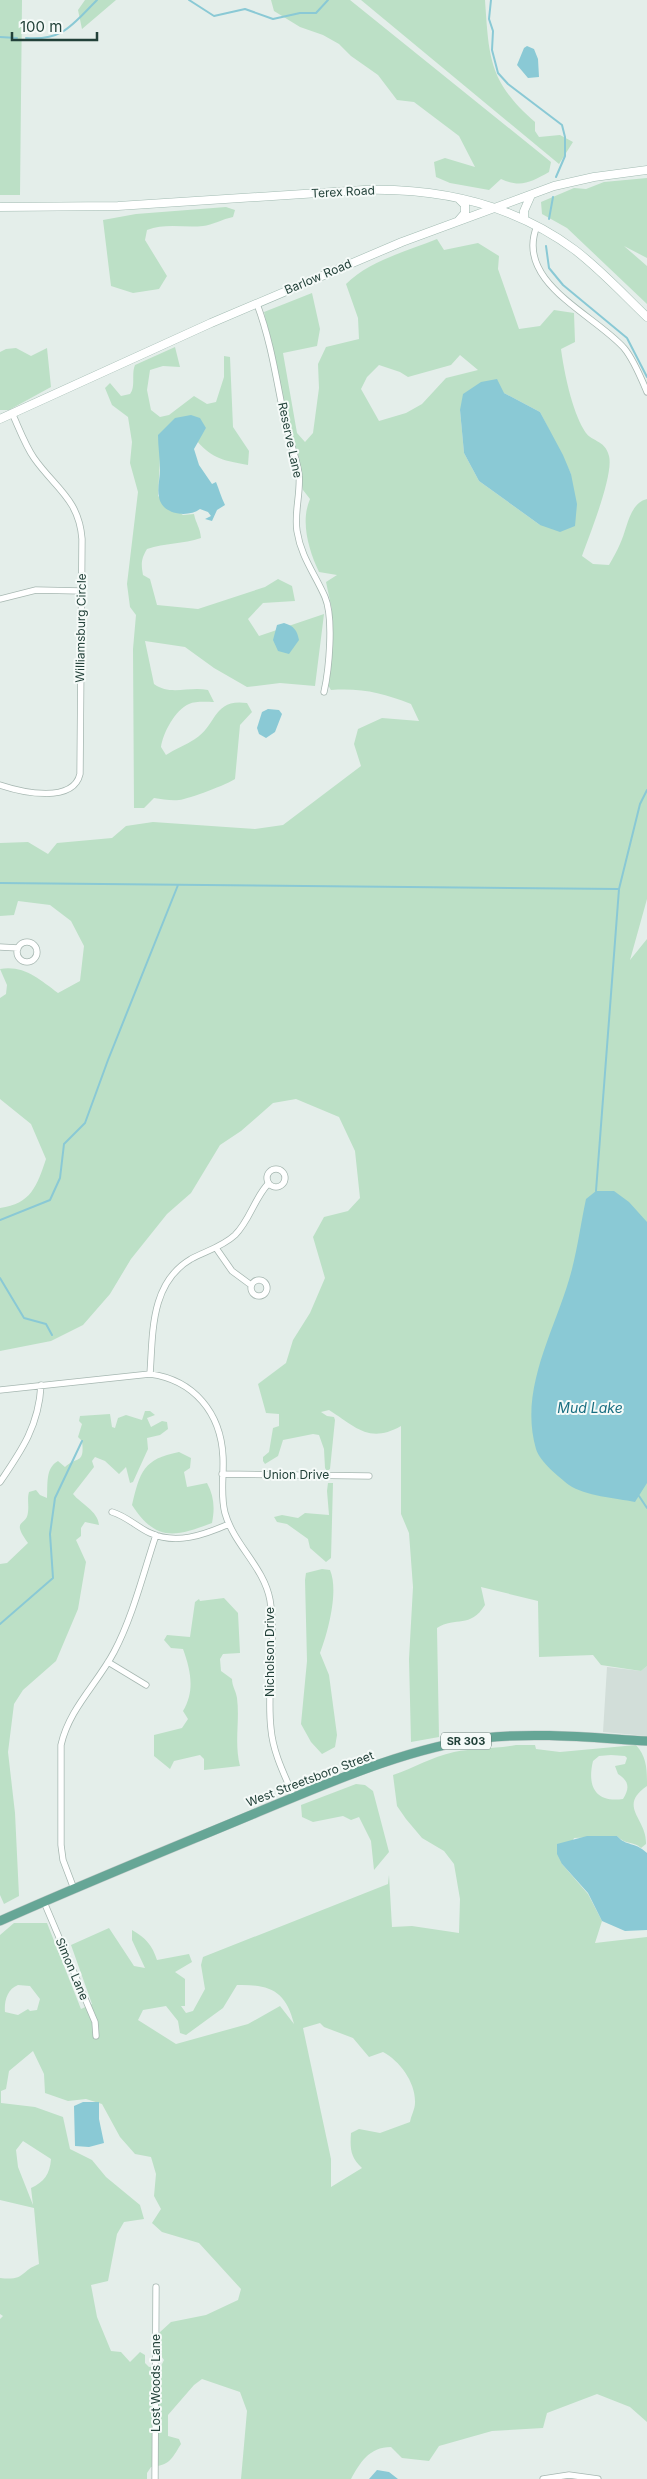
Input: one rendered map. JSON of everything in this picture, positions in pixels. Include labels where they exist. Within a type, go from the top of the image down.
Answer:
[{"type":"main road","name":"Barlow Road","points":[[0,419],[376,252],[531,195],[579,180],[647,170]]},
{"type":"main road","name":"Terex Road","points":[[0,207],[118,206],[378,190],[426,192],[457,197],[496,208],[524,219],[563,242],[589,262],[647,317]]},
{"type":"main road","points":[[524,219],[526,203],[531,195]]},
{"type":"main road","points":[[457,197],[465,205],[466,212],[458,221]]},
{"type":"main road","name":"West Streetsboro Street","points":[[0,1921],[294,1797],[396,1760],[439,1747],[477,1740],[531,1735],[647,1741]]},
{"type":"street","points":[[537,226],[534,254],[541,274],[554,289],[624,348],[647,392]]},
{"type":"street","name":"Reserve Lane","points":[[257,304],[272,350],[286,426],[298,467],[299,483],[296,519],[300,545],[305,560],[328,606],[328,659],[324,692]]},
{"type":"street","name":"Williamsburg Circle","points":[[0,785],[30,792],[59,793],[72,788],[78,780],[81,531],[75,510],[62,489],[34,458],[12,413]]},
{"type":"street","points":[[0,599],[36,590],[81,591]]},
{"type":"street","points":[[0,947],[18,948]]},
{"type":"street","points":[[150,1374],[154,1318],[160,1296],[176,1272],[189,1260],[216,1248],[234,1236],[242,1227],[261,1191],[268,1184]]},
{"type":"street","points":[[216,1248],[232,1271],[251,1285]]},
{"type":"street","name":"Nicholson Drive","points":[[0,1390],[150,1374],[164,1376],[182,1383],[195,1392],[210,1410],[221,1438],[223,1500],[229,1524],[261,1576],[270,1600],[270,1727],[276,1750],[294,1797]]},
{"type":"street","points":[[0,1482],[33,1427],[39,1410],[41,1385]]},
{"type":"street","name":"Union Drive","points":[[222,1474],[369,1476]]},
{"type":"street","points":[[112,1512],[156,1535],[182,1538],[196,1537],[229,1524]]},
{"type":"street","points":[[74,1889],[63,1860],[61,1845],[61,1745],[69,1720],[108,1662],[126,1626],[156,1535]]},
{"type":"street","points":[[108,1662],[146,1685]]},
{"type":"street","name":"Simon Lane","points":[[44,1902],[95,2022],[96,2036]]},
{"type":"street","name":"Lost Woods Lane","points":[[155,2479],[156,2287]]},
{"type":"street","points":[[543,2479],[568,2475],[598,2479]]},
{"type":"shaded area","points":[[647,1666],[647,1736],[603,1732],[607,1667],[641,1671]]},
{"type":"green space","points":[[0,0],[22,0],[20,195],[0,195]]},
{"type":"green space","points":[[85,0],[116,0],[82,29],[78,10]]},
{"type":"green space","points":[[271,0],[350,0],[551,162],[549,172],[526,183],[514,183],[501,179],[489,190],[450,183],[436,177],[434,162],[445,158],[475,167],[459,136],[414,102],[397,100],[378,75],[351,56],[339,44],[323,35],[300,27],[274,11]]},
{"type":"green space","points":[[361,0],[485,0],[490,54],[494,68],[508,94],[535,122],[535,131],[539,137],[560,135],[573,142],[559,164]]},
{"type":"green space","points":[[647,178],[647,258],[624,246],[647,266],[647,304],[567,228],[542,214],[541,202],[574,188],[586,189],[604,182]]},
{"type":"green space","points":[[226,207],[235,210],[233,217],[203,226],[161,227],[147,230],[145,240],[167,276],[159,289],[133,293],[111,286],[103,220],[136,214]]},
{"type":"green space","points":[[437,239],[444,250],[478,243],[499,256],[498,269],[519,329],[540,326],[554,310],[574,313],[575,342],[561,349],[566,379],[580,422],[587,434],[601,443],[607,450],[610,465],[600,506],[582,556],[593,564],[609,565],[620,544],[632,511],[647,499],[647,899],[630,960],[647,939],[647,1666],[641,1671],[601,1665],[593,1655],[539,1657],[538,1601],[481,1587],[485,1605],[474,1617],[437,1628],[439,1737],[411,1742],[409,1659],[413,1587],[409,1533],[401,1514],[401,1426],[390,1431],[371,1433],[355,1427],[329,1410],[321,1412],[327,1416],[334,1417],[335,1420],[330,1469],[327,1471],[325,1468],[324,1449],[319,1435],[313,1434],[283,1440],[278,1456],[265,1464],[263,1461],[263,1457],[269,1452],[273,1428],[279,1426],[279,1414],[266,1413],[258,1384],[286,1363],[293,1340],[310,1313],[325,1278],[313,1237],[324,1217],[348,1211],[360,1198],[355,1151],[339,1117],[296,1099],[273,1103],[241,1131],[220,1145],[191,1193],[167,1214],[131,1259],[110,1294],[83,1325],[51,1341],[0,1351],[0,1208],[11,1206],[26,1198],[36,1185],[46,1159],[31,1124],[0,1099],[0,998],[6,994],[7,985],[0,969],[9,968],[24,971],[38,978],[58,993],[80,981],[84,946],[71,921],[50,905],[18,901],[14,915],[0,916],[0,843],[28,842],[48,854],[57,843],[112,838],[126,826],[153,822],[255,829],[283,825],[361,766],[354,744],[358,729],[382,718],[419,721],[411,704],[372,692],[331,690],[326,682],[332,641],[332,610],[326,582],[337,575],[319,572],[309,546],[306,517],[310,499],[303,490],[264,312],[312,293],[320,329],[317,346],[283,353],[297,433],[305,442],[313,433],[319,388],[318,364],[326,347],[359,339],[358,318],[346,284],[355,276],[377,263]],"holes":[[[460,355],[478,370],[446,378],[422,404],[406,413],[379,421],[361,389],[367,377],[379,365],[400,372],[408,377],[451,365]],[[504,393],[540,412],[571,474],[540,525],[479,481],[464,453],[460,410]]]},
{"type":"green space","points":[[175,347],[180,367],[163,366],[150,370],[147,390],[151,410],[160,417],[169,415],[194,396],[207,404],[216,402],[224,377],[224,356],[230,357],[233,427],[249,451],[248,465],[226,460],[208,452],[197,441],[206,428],[160,458],[158,496],[183,515],[194,514],[201,538],[147,549],[142,562],[143,575],[150,579],[157,605],[198,609],[265,587],[278,579],[292,586],[295,601],[263,603],[248,619],[259,636],[324,614],[315,686],[280,683],[247,687],[214,668],[185,647],[145,641],[154,684],[160,688],[173,690],[208,690],[214,702],[192,703],[179,711],[170,722],[162,741],[161,747],[166,755],[192,741],[202,733],[216,714],[228,705],[247,703],[252,712],[240,725],[235,779],[184,799],[154,798],[144,808],[134,808],[133,649],[136,615],[130,607],[127,584],[138,492],[130,463],[132,442],[128,417],[112,405],[105,388],[110,383],[121,396],[130,394],[133,387],[135,365]]},
{"type":"green space","points":[[16,348],[31,356],[47,348],[51,387],[9,410],[0,410],[0,352]]},
{"type":"green space","points":[[145,1411],[150,1411],[155,1415],[147,1418],[151,1427],[162,1421],[167,1422],[168,1429],[160,1435],[147,1438],[148,1449],[133,1482],[130,1483],[126,1467],[119,1474],[105,1461],[95,1457],[92,1461],[94,1467],[73,1494],[96,1516],[99,1525],[85,1522],[81,1528],[81,1536],[76,1540],[86,1562],[78,1609],[56,1661],[23,1690],[14,1704],[8,1752],[15,1813],[19,1896],[4,1904],[0,1895],[0,1564],[7,1563],[28,1543],[20,1530],[20,1526],[27,1517],[29,1492],[36,1490],[40,1495],[47,1498],[49,1472],[54,1464],[58,1461],[65,1467],[81,1457],[82,1441],[78,1437],[82,1424],[79,1421],[80,1416],[110,1414],[112,1427],[115,1428],[118,1418],[126,1415],[142,1420]]},
{"type":"green space","points":[[179,1452],[191,1458],[190,1468],[184,1472],[187,1487],[207,1483],[214,1507],[213,1518],[212,1523],[199,1528],[177,1533],[167,1533],[158,1531],[149,1525],[132,1505],[141,1476],[150,1463]]},
{"type":"green space","points":[[328,1483],[333,1483],[331,1558],[326,1562],[310,1548],[308,1539],[287,1524],[277,1522],[274,1517],[282,1515],[298,1518],[305,1513],[329,1515]]},
{"type":"green space","points":[[322,1569],[330,1570],[333,1600],[320,1653],[329,1675],[337,1735],[335,1747],[322,1754],[311,1742],[301,1724],[307,1661],[305,1580],[306,1573]]},
{"type":"green space","points":[[224,1598],[238,1613],[240,1653],[223,1654],[220,1659],[221,1671],[232,1679],[237,1698],[237,1749],[240,1766],[204,1770],[204,1759],[200,1755],[174,1761],[170,1769],[154,1756],[154,1735],[182,1728],[188,1719],[183,1711],[189,1696],[190,1673],[183,1649],[171,1648],[164,1640],[167,1635],[190,1637],[195,1602],[199,1599],[200,1601]]},
{"type":"green space","points":[[535,1745],[536,1749],[560,1752],[636,1745],[646,1764],[647,1786],[638,1793],[634,1800],[634,1807],[645,1835],[646,1844],[641,1848],[635,1844],[623,1841],[617,1836],[574,1838],[562,1864],[588,1894],[602,1921],[595,1943],[647,1937],[647,2422],[630,2407],[597,2394],[547,2413],[543,2428],[492,2431],[439,2446],[429,2461],[402,2458],[391,2447],[377,2450],[366,2457],[351,2479],[241,2479],[247,2411],[240,2392],[202,2379],[194,2385],[168,2415],[168,2436],[179,2439],[181,2444],[169,2461],[162,2465],[151,2467],[147,2473],[147,2479],[0,2479],[0,2319],[3,2316],[0,2314],[0,2278],[19,2277],[39,2264],[34,2208],[0,2200],[0,1935],[14,1923],[47,1923],[81,2009],[92,2004],[71,1945],[109,1928],[134,1966],[145,1968],[132,1940],[132,1930],[148,1942],[157,1960],[189,1954],[192,1962],[175,1972],[185,1979],[185,2006],[181,2006],[186,2013],[193,2011],[205,1989],[201,1965],[203,1957],[388,1884],[389,1875],[392,1927],[412,1926],[459,1933],[460,1899],[454,1864],[444,1851],[422,1838],[397,1806],[393,1775],[454,1752]],"holes":[[[611,1755],[625,1756],[627,1758],[625,1764],[615,1766],[618,1774],[627,1785],[627,1791],[623,1799],[613,1800],[595,1791],[592,1785],[591,1770],[593,1761],[599,1756]],[[18,1985],[30,1986],[40,1999],[37,2010],[30,2011],[28,2009],[18,2015],[5,2012],[6,2000],[11,1990]],[[237,1985],[259,1986],[275,1992],[286,2004],[294,2024],[280,2006],[248,2024],[176,2044],[138,2020],[143,2010],[166,2006],[178,2021],[180,2033],[186,2035],[223,2008]],[[320,2023],[324,2027],[353,2038],[369,2057],[383,2052],[406,2073],[415,2095],[415,2105],[410,2122],[380,2133],[359,2129],[351,2133],[352,2152],[355,2160],[362,2168],[331,2187],[331,2159],[303,2028]],[[33,2051],[44,2074],[45,2093],[68,2101],[86,2099],[102,2104],[120,2137],[135,2154],[151,2157],[156,2174],[154,2196],[161,2209],[152,2223],[162,2232],[199,2243],[241,2289],[238,2300],[206,2315],[171,2322],[159,2333],[158,2352],[164,2360],[161,2366],[149,2367],[145,2363],[145,2355],[140,2352],[130,2362],[121,2352],[111,2351],[97,2317],[91,2285],[108,2281],[117,2234],[124,2222],[144,2219],[140,2205],[106,2177],[92,2160],[70,2149],[63,2117],[35,2107],[1,2103],[1,2091],[6,2089],[9,2071]],[[23,2141],[51,2159],[46,2177],[31,2188],[33,2205],[18,2167],[16,2150]]]},
{"type":"green space","points":[[356,1784],[365,1785],[373,1791],[389,1852],[374,1870],[371,1841],[359,1817],[351,1820],[343,1816],[313,1822],[302,1817],[301,1805]]},
{"type":"water","points":[[527,46],[534,49],[538,59],[539,77],[528,78],[517,65],[524,48]]},
{"type":"water","points":[[497,379],[504,393],[540,412],[563,455],[571,474],[577,504],[575,526],[560,532],[540,525],[479,481],[464,453],[460,410],[463,394],[481,382]]},
{"type":"water","points":[[191,415],[200,418],[206,428],[194,449],[199,465],[212,484],[216,482],[225,505],[217,510],[212,521],[205,519],[211,516],[208,512],[200,509],[183,514],[170,511],[161,503],[159,497],[158,435],[175,418]]},
{"type":"water","points":[[284,623],[294,629],[299,640],[289,654],[278,651],[273,640],[277,625]]},
{"type":"water","points":[[268,709],[279,710],[282,714],[275,732],[266,738],[259,734],[257,728],[262,712]]},
{"type":"water","name":"Mud Lake","points":[[596,1191],[614,1191],[629,1202],[647,1222],[647,1483],[635,1502],[583,1492],[569,1485],[541,1459],[536,1449],[532,1426],[532,1403],[536,1380],[572,1269],[586,1199]]},
{"type":"water","points":[[587,1836],[617,1836],[624,1842],[638,1847],[647,1853],[647,1930],[625,1931],[602,1921],[588,1893],[562,1864],[557,1854],[557,1844]]},
{"type":"water","points":[[83,2102],[99,2102],[99,2119],[104,2143],[89,2147],[75,2146],[74,2106]]},
{"type":"water","points":[[377,2470],[389,2472],[398,2479],[369,2479]]},
{"type":"waterway","points":[[26,38],[49,37],[58,34],[73,24],[97,0]]},
{"type":"waterway","points":[[189,0],[214,16],[245,9],[273,19],[300,13],[316,13],[328,0]]},
{"type":"waterway","points":[[491,0],[489,19],[493,31],[492,50],[498,73],[508,84],[562,125],[565,137],[565,156],[556,177]]},
{"type":"waterway","points":[[0,37],[17,38]]},
{"type":"waterway","points":[[549,219],[553,197]]},
{"type":"waterway","points":[[546,246],[549,268],[563,285],[627,338],[647,377]]},
{"type":"waterway","points":[[596,1191],[619,889],[640,804],[647,790]]},
{"type":"waterway","points":[[0,883],[619,889]]},
{"type":"waterway","points":[[0,1220],[50,1200],[60,1178],[64,1144],[85,1123],[108,1060],[178,885]]},
{"type":"waterway","points":[[0,1278],[24,1318],[46,1324],[52,1335]]},
{"type":"waterway","points":[[0,1624],[53,1578],[50,1534],[55,1498],[82,1441]]},
{"type":"waterway","points":[[639,1496],[647,1508]]}]
